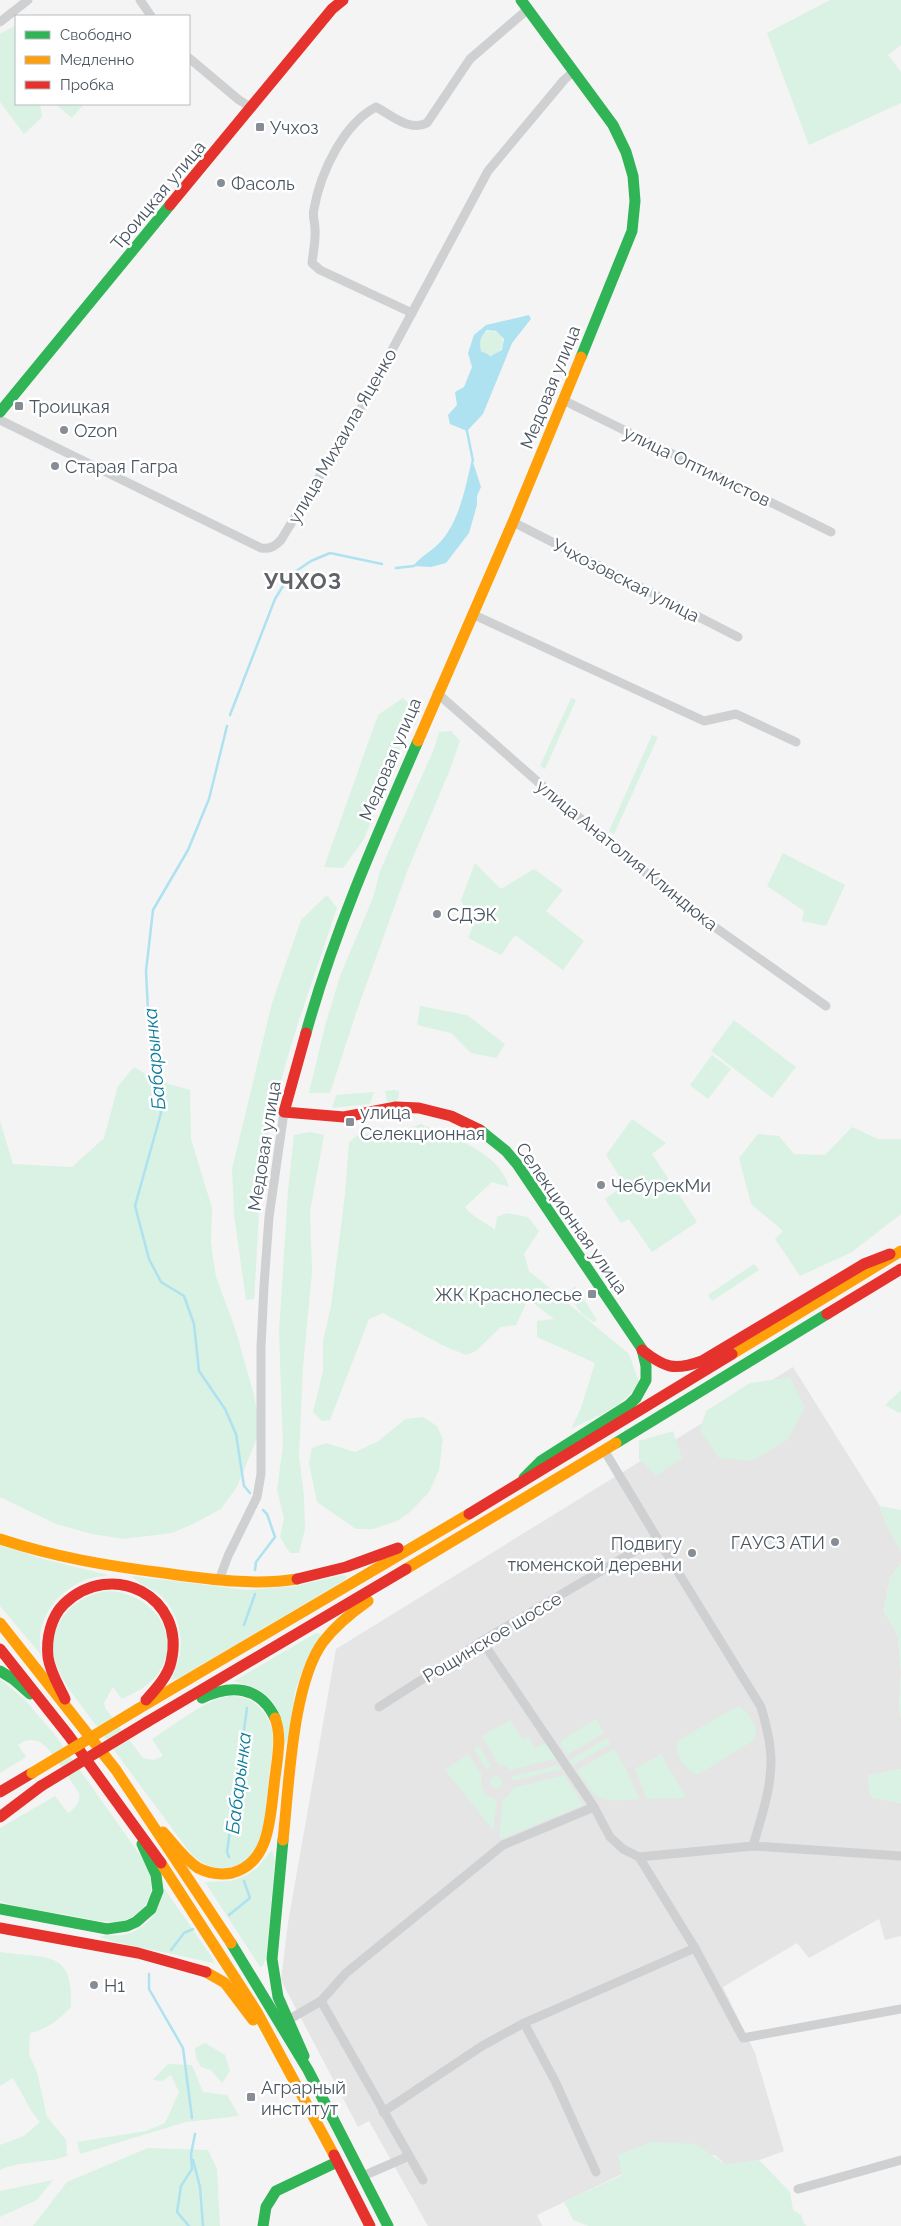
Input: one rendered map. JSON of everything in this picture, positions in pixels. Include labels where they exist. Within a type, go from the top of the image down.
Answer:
[{"type":"main road","name":"Троицкая улица","points":[[0,412],[332,9],[343,0]]},
{"type":"main road","name":"Медовая улица","points":[[284,1112],[319,985],[352,893],[513,522],[632,231],[636,207],[633,168],[623,142],[613,125],[525,5]]},
{"type":"main road","name":"Селекционная улица","points":[[284,1112],[326,1117],[352,1116],[400,1107],[435,1110],[471,1123],[492,1137],[517,1164],[642,1349]]},
{"type":"main road","points":[[642,1349],[662,1364],[671,1368],[683,1368],[702,1361],[864,1264],[901,1251]]},
{"type":"main road","points":[[0,1792],[515,1486],[901,1251]]},
{"type":"main road","points":[[0,1811],[508,1509],[901,1269]]},
{"type":"main road","points":[[0,1539],[72,1560],[219,1580],[256,1582],[289,1580],[326,1573],[403,1546],[446,1520],[515,1486],[541,1461],[629,1405],[640,1395],[645,1386],[647,1375],[642,1349]]},
{"type":"main road","points":[[308,2070],[299,2041],[288,2020],[275,1985],[272,1939],[297,1717],[302,1691],[313,1659],[332,1631],[357,1608],[448,1552],[508,1509]]},
{"type":"main road","points":[[69,1708],[48,1657],[50,1630],[56,1613],[68,1600],[92,1586],[111,1583],[132,1587],[154,1600],[166,1614],[172,1630],[173,1654],[168,1671],[138,1709]]},
{"type":"main road","points":[[0,1623],[69,1708],[148,1815],[260,1987],[308,2070],[388,2226]]},
{"type":"main road","points":[[0,1649],[104,1781],[230,1970],[295,2080],[370,2226]]},
{"type":"main road","points":[[0,1671],[13,1679],[56,1718]]},
{"type":"main road","points":[[147,1722],[217,1691],[236,1689],[253,1694],[265,1703],[275,1719],[278,1737],[266,1839],[258,1855],[246,1868],[238,1872],[224,1874],[202,1870],[190,1861],[148,1815]]},
{"type":"main road","points":[[0,1785],[32,1773]]},
{"type":"main road","points":[[0,1818],[41,1786]]},
{"type":"main road","points":[[0,1909],[107,1929],[118,1929],[135,1924],[149,1912],[158,1888],[155,1872],[133,1823]]},
{"type":"main road","points":[[0,1928],[138,1953],[188,1965],[216,1976],[236,1995],[276,2059],[295,2080]]},
{"type":"main road","points":[[263,2226],[263,2217],[270,2198],[276,2192],[337,2162]]},
{"type":"street","points":[[0,22],[28,0]]},
{"type":"street","points":[[140,0],[150,15]]},
{"type":"street","points":[[412,313],[320,270],[312,263],[315,228],[313,211],[327,167],[339,142],[365,112],[376,107],[412,126],[419,127],[427,123],[470,59],[525,5]]},
{"type":"street","points":[[190,59],[239,100],[252,108]]},
{"type":"street","name":"улица Михаила Яценко","points":[[0,420],[261,548],[269,549],[281,540],[361,408],[488,171],[564,80],[574,71]]},
{"type":"street","name":"улица Оптимистов","points":[[563,400],[831,532]]},
{"type":"street","name":"Учхозовская улица","points":[[513,522],[738,637]]},
{"type":"street","points":[[472,614],[704,721],[736,714],[796,742]]},
{"type":"street","name":"улица Анатолия Клиндюка","points":[[438,693],[558,800],[692,911],[826,1006]]},
{"type":"street","name":"Медовая улица","points":[[219,1580],[228,1556],[257,1497],[261,1474],[261,1347],[264,1286],[269,1217],[284,1112]]},
{"type":"street","points":[[604,1450],[761,1707],[767,1727],[771,1761],[768,1789],[754,1846]]},
{"type":"street","name":"Рощинское шоссе","points":[[379,1707],[482,1641],[657,1538]]},
{"type":"street","points":[[482,1641],[594,1807],[610,1837],[623,1849],[639,1857],[695,1948],[743,2038],[901,2009]]},
{"type":"street","points":[[288,2020],[321,2000],[346,1973],[503,1845],[594,1807]]},
{"type":"street","points":[[639,1857],[754,1846],[901,1856]]},
{"type":"street","points":[[384,2112],[482,2046],[524,2023],[695,1948]]},
{"type":"street","points":[[321,2000],[423,2180]]},
{"type":"street","points":[[524,2023],[556,2081],[596,2172]]},
{"type":"street","points":[[362,2176],[409,2156]]},
{"type":"street","points":[[798,2189],[901,2160]]},
{"type":"shaded area","points":[[793,1367],[880,1506],[886,1524],[901,1551],[901,1564],[890,1577],[884,1611],[898,1636],[901,1673],[899,1708],[901,1718],[901,1769],[868,1776],[871,1797],[901,1803],[901,1936],[885,1940],[879,1919],[809,1958],[797,1943],[723,1987],[755,2053],[784,2151],[759,2160],[726,2165],[715,2155],[622,2174],[537,2215],[542,2226],[428,2226],[369,2121],[358,2127],[281,1980],[288,1923],[336,1649]]},
{"type":"green space","points":[[830,0],[901,0],[901,45],[888,55],[901,72],[901,103],[809,145],[767,33]]},
{"type":"green space","points":[[15,26],[15,105],[40,105],[42,117],[24,134],[0,102],[0,34]]},
{"type":"green space","points":[[56,105],[83,105],[72,118]]},
{"type":"green space","points":[[491,331],[500,334],[503,343],[500,352],[491,355],[482,352],[479,343],[482,334]]},
{"type":"green space","points":[[403,698],[415,711],[364,839],[343,868],[324,867],[378,715]]},
{"type":"green space","points":[[571,698],[576,700],[545,769],[540,766]]},
{"type":"green space","points":[[451,731],[460,741],[408,869],[356,1013],[330,1093],[309,1093],[325,1026],[340,976],[373,898],[380,871],[434,749],[439,732]]},
{"type":"green space","points":[[652,735],[658,737],[614,834],[609,831]]},
{"type":"green space","points":[[783,853],[845,885],[826,926],[802,921],[804,911],[767,886]]},
{"type":"green space","points":[[475,863],[501,889],[534,869],[563,890],[546,911],[584,941],[563,970],[515,935],[501,955],[468,938],[477,916],[465,909],[461,900]]},
{"type":"green space","points":[[327,895],[337,908],[298,1023],[273,1110],[262,1179],[254,1299],[246,1300],[234,1214],[232,1169],[272,1003],[301,920]]},
{"type":"green space","points":[[420,1006],[467,1015],[505,1044],[496,1058],[471,1053],[451,1033],[417,1025]]},
{"type":"green space","points":[[734,1020],[796,1067],[772,1098],[711,1051]]},
{"type":"green space","points":[[712,1055],[731,1069],[708,1099],[690,1085]]},
{"type":"green space","points":[[134,1067],[155,1080],[190,1090],[191,1139],[212,1208],[211,1243],[216,1277],[235,1328],[254,1395],[258,1418],[257,1438],[237,1487],[221,1509],[172,1533],[123,1539],[92,1534],[56,1524],[0,1497],[0,1121],[13,1164],[72,1167],[104,1138],[118,1086]]},
{"type":"green space","points":[[385,1091],[399,1091],[399,1098],[395,1102],[387,1102]]},
{"type":"green space","points":[[374,1092],[370,1104],[332,1108],[336,1095]]},
{"type":"green space","points":[[632,1119],[666,1143],[652,1154],[697,1222],[652,1252],[629,1219],[621,1223],[605,1199],[625,1185],[606,1155]]},
{"type":"green space","points":[[421,1124],[473,1147],[495,1164],[504,1175],[509,1187],[492,1182],[465,1207],[495,1230],[497,1217],[507,1213],[528,1217],[539,1231],[524,1254],[529,1271],[629,1354],[639,1382],[633,1391],[618,1404],[571,1429],[581,1408],[595,1363],[537,1337],[537,1321],[554,1319],[528,1299],[516,1325],[501,1327],[476,1351],[466,1355],[444,1346],[383,1313],[369,1319],[330,1420],[322,1421],[313,1412],[323,1371],[323,1341],[331,1306],[345,1194],[349,1142],[359,1134],[385,1135]]},
{"type":"green space","points":[[852,1127],[878,1139],[901,1139],[901,1214],[852,1252],[800,1276],[775,1239],[783,1231],[751,1204],[739,1158],[758,1134],[779,1136],[794,1154],[825,1155]]},
{"type":"green space","points":[[310,1132],[324,1135],[310,1212],[312,1272],[303,1367],[299,1456],[304,1496],[305,1529],[299,1553],[290,1553],[280,1537],[284,1518],[277,1490],[283,1445],[279,1332],[288,1191],[294,1135]]},
{"type":"green space","points":[[754,1264],[759,1270],[712,1301],[708,1295]]},
{"type":"green space","points":[[575,1286],[597,1320],[594,1322],[583,1315],[568,1295]]},
{"type":"green space","points":[[790,1377],[805,1408],[787,1440],[752,1461],[719,1458],[700,1430],[706,1411],[750,1383]]},
{"type":"green space","points":[[901,1390],[901,1412],[899,1413],[885,1405]]},
{"type":"green space","points":[[423,1417],[437,1426],[443,1439],[439,1470],[429,1492],[409,1513],[397,1521],[373,1529],[356,1529],[317,1502],[309,1463],[312,1448],[326,1443],[355,1452],[377,1442],[406,1419]]},
{"type":"green space","points":[[673,1431],[682,1458],[656,1476],[639,1459],[639,1441]]},
{"type":"green space","points":[[880,1506],[901,1510],[901,1551],[886,1524]]},
{"type":"green space","points":[[0,1545],[43,1559],[109,1575],[83,1581],[73,1586],[55,1602],[43,1621],[40,1644],[42,1656],[0,1606]]},
{"type":"green space","points":[[901,1564],[901,1673],[898,1636],[884,1611],[890,1577]]},
{"type":"green space","points":[[342,1575],[347,1576],[345,1580],[179,1678],[172,1680],[179,1658],[181,1641],[172,1609],[161,1596],[138,1582],[132,1576],[247,1590],[296,1586]]},
{"type":"green space","points":[[110,1591],[126,1594],[139,1600],[151,1609],[160,1620],[166,1632],[168,1646],[165,1660],[157,1675],[150,1683],[122,1699],[113,1687],[104,1703],[105,1708],[143,1758],[154,1760],[163,1756],[152,1739],[190,1713],[212,1701],[222,1698],[232,1696],[250,1700],[264,1712],[270,1723],[273,1736],[273,1750],[265,1819],[256,1847],[248,1858],[237,1865],[223,1868],[213,1867],[204,1864],[188,1850],[69,1689],[58,1668],[53,1648],[54,1635],[66,1613],[86,1598],[97,1593]]},
{"type":"green space","points":[[316,1633],[322,1634],[306,1662],[297,1684],[292,1720],[284,1746],[281,1719],[269,1697],[251,1686],[234,1681]]},
{"type":"green space","points":[[901,1673],[901,1718],[899,1708]]},
{"type":"green space","points":[[0,1679],[24,1699],[55,1735],[140,1855],[150,1876],[151,1891],[145,1905],[128,1919],[113,1922],[101,1921],[0,1901],[0,1828],[55,1796],[68,1813],[77,1804],[79,1793],[53,1755],[38,1741],[27,1741],[18,1745],[26,1757],[0,1773]]},
{"type":"green space","points":[[740,1707],[753,1722],[756,1731],[754,1740],[699,1774],[689,1770],[678,1756],[677,1745],[679,1740],[734,1708]]},
{"type":"green space","points":[[596,1719],[604,1733],[567,1755],[561,1746],[561,1741]]},
{"type":"green space","points":[[510,1720],[522,1739],[528,1737],[535,1748],[547,1743],[557,1758],[511,1770],[499,1765],[482,1736]]},
{"type":"green space","points":[[607,1738],[610,1744],[573,1765],[570,1760]]},
{"type":"green space","points":[[479,1746],[491,1766],[486,1769],[474,1749]]},
{"type":"green space","points":[[614,1749],[640,1799],[608,1800],[601,1798],[591,1790],[577,1770]]},
{"type":"green space","points":[[468,1754],[482,1774],[481,1783],[483,1791],[488,1796],[497,1799],[493,1830],[445,1770]]},
{"type":"green space","points":[[661,1754],[686,1798],[647,1799],[635,1769]]},
{"type":"green space","points":[[559,1765],[561,1769],[513,1781],[512,1776]]},
{"type":"green space","points":[[901,1769],[901,1803],[871,1797],[868,1776]]},
{"type":"green space","points":[[564,1775],[583,1805],[501,1839],[499,1835],[503,1799],[507,1797],[513,1788]]},
{"type":"green space","points":[[498,1776],[501,1777],[501,1787],[494,1788],[491,1787],[490,1780],[491,1777]]},
{"type":"green space","points":[[272,1850],[275,1861],[266,1957],[263,1966],[260,1967],[205,1882],[231,1881],[247,1875],[257,1868]]},
{"type":"green space","points":[[164,1888],[214,1963],[115,1942],[100,1937],[123,1935],[146,1924],[156,1912]]},
{"type":"green space","points":[[0,1952],[43,1957],[54,1960],[62,1966],[68,1974],[71,1988],[71,2007],[47,2027],[30,2033],[29,2055],[37,2072],[47,2117],[66,2140],[67,2156],[16,2165],[0,2170],[0,2145],[24,2136],[40,2122],[32,2112],[13,2078],[0,2086]]},
{"type":"green space","points":[[205,2043],[225,2055],[230,2071],[222,2083],[211,2070],[201,2067],[196,2058],[195,2048]]},
{"type":"green space","points":[[168,2064],[192,2065],[203,2092],[227,2095],[239,2116],[186,2122],[80,2154],[77,2142],[146,2131],[165,2123],[179,2092],[171,2075],[162,2081],[153,2080]]},
{"type":"green space","points":[[652,2142],[696,2144],[726,2165],[759,2160],[790,2192],[793,2210],[801,2215],[807,2226],[589,2226],[573,2220],[564,2202],[622,2175],[618,2155]]},
{"type":"green space","points":[[148,2148],[208,2150],[217,2169],[220,2226],[33,2226],[67,2182]]},
{"type":"green space","points":[[53,2180],[37,2200],[0,2217],[0,2191]]},
{"type":"water","points":[[529,315],[531,319],[512,343],[483,414],[467,431],[450,424],[448,415],[457,405],[455,392],[464,387],[472,367],[468,353],[474,335],[486,325]],"holes":[[[487,330],[496,331],[504,339],[502,350],[491,356],[481,351],[480,344]]]},
{"type":"water","points":[[472,459],[481,487],[477,496],[477,505],[469,533],[446,563],[431,567],[413,566],[439,544],[448,532],[462,501]]},
{"type":"waterway","name":"Бабарынка","points":[[467,431],[473,461]]},
{"type":"waterway","name":"Бабарынка","points":[[230,715],[275,599],[289,576],[311,561],[330,553],[382,564]]},
{"type":"waterway","name":"Бабарынка","points":[[396,568],[414,566]]},
{"type":"waterway","name":"Бабарынка","points":[[227,726],[209,799],[188,850],[153,910],[146,971],[148,1011],[161,1113],[135,1206],[149,1259],[161,1282],[184,1296],[194,1324],[199,1371],[225,1409],[236,1434],[244,1486],[250,1493]]},
{"type":"waterway","name":"Бабарынка","points":[[255,1570],[256,1562],[275,1537],[267,1514],[263,1510]]},
{"type":"waterway","name":"Бабарынка","points":[[244,1625],[255,1594]]},
{"type":"waterway","name":"Бабарынка","points":[[229,1857],[227,1852],[247,1708]]},
{"type":"waterway","name":"Бабарынка","points":[[229,1915],[250,1898],[244,1881]]},
{"type":"waterway","name":"Бабарынка","points":[[171,1950],[184,1933],[193,1929]]},
{"type":"waterway","name":"Бабарынка","points":[[149,1974],[149,1989],[183,2048],[192,2118]]},
{"type":"waterway","name":"Бабарынка","points":[[189,2226],[177,2212],[181,2186],[192,2169],[191,2154],[195,2134]]},
{"type":"waterway","points":[[193,2160],[200,2187],[203,2226]]},
{"type":"traffic: fast","points":[[521,0],[613,125],[626,152],[633,176],[635,201],[632,231],[581,357]]},
{"type":"traffic: fast","points":[[0,412],[170,205]]},
{"type":"traffic: fast","points":[[306,1033],[329,958],[371,849],[418,741]]},
{"type":"traffic: fast","points":[[480,1130],[506,1151],[517,1164],[642,1349],[646,1366],[646,1380],[636,1398],[629,1405],[541,1461],[524,1478]]},
{"type":"traffic: fast","points":[[616,1443],[827,1314]]},
{"type":"traffic: fast","points":[[0,1671],[13,1679],[30,1694]]},
{"type":"traffic: fast","points":[[202,1698],[224,1691],[244,1691],[261,1699],[269,1707],[275,1718]]},
{"type":"traffic: fast","points":[[283,1840],[272,1959],[278,1997],[304,2056]]},
{"type":"traffic: fast","points":[[0,1909],[107,1929],[127,1926],[136,1922],[151,1909],[158,1891],[156,1875],[142,1844]]},
{"type":"traffic: fast","points":[[231,1943],[308,2070],[388,2226]]},
{"type":"traffic: fast","points":[[263,2226],[266,2207],[276,2191],[337,2162]]},
{"type":"traffic: slow","points":[[418,741],[513,522],[581,357]]},
{"type":"traffic: slow","points":[[732,1354],[901,1251]]},
{"type":"traffic: slow","points":[[406,1569],[616,1443]]},
{"type":"traffic: slow","points":[[138,1709],[469,1514]]},
{"type":"traffic: slow","points":[[0,1539],[61,1556],[143,1570],[247,1582],[297,1579]]},
{"type":"traffic: slow","points":[[283,1840],[290,1765],[298,1709],[313,1660],[323,1642],[333,1630],[368,1601]]},
{"type":"traffic: slow","points":[[0,1623],[116,1770],[231,1943]]},
{"type":"traffic: slow","points":[[32,1773],[138,1709]]},
{"type":"traffic: slow","points":[[163,1832],[188,1860],[198,1868],[206,1871],[219,1874],[232,1873],[245,1868],[254,1860],[266,1838],[271,1812],[279,1743],[275,1718]]},
{"type":"traffic: slow","points":[[161,1863],[257,2012],[334,2155]]},
{"type":"traffic: slow","points":[[206,1972],[225,1983],[253,2020]]},
{"type":"traffic: jam","points":[[170,205],[332,9],[343,0]]},
{"type":"traffic: jam","points":[[306,1033],[284,1112],[344,1117],[396,1107],[419,1108],[451,1116],[480,1130]]},
{"type":"traffic: jam","points":[[642,1350],[657,1361],[670,1366],[684,1366],[702,1361],[864,1264],[890,1254]]},
{"type":"traffic: jam","points":[[827,1314],[901,1269]]},
{"type":"traffic: jam","points":[[469,1514],[732,1354]]},
{"type":"traffic: jam","points":[[297,1579],[346,1567],[398,1548]]},
{"type":"traffic: jam","points":[[147,1722],[406,1569]]},
{"type":"traffic: jam","points":[[65,1699],[48,1657],[50,1628],[59,1609],[83,1591],[103,1585],[123,1585],[142,1591],[157,1603],[168,1619],[173,1639],[169,1667],[158,1687],[146,1700]]},
{"type":"traffic: jam","points":[[0,1649],[69,1736],[161,1863]]},
{"type":"traffic: jam","points":[[41,1786],[147,1722]]},
{"type":"traffic: jam","points":[[0,1792],[32,1773]]},
{"type":"traffic: jam","points":[[0,1817],[41,1786]]},
{"type":"traffic: jam","points":[[0,1928],[138,1953],[206,1972]]},
{"type":"traffic: jam","points":[[334,2155],[370,2226]]},
{"type":"place","name":"Учхоз","points":[[260,127]]},
{"type":"place","name":"Фасоль","points":[[221,183]]},
{"type":"place","name":"Троицкая","points":[[19,406]]},
{"type":"place","name":"Ozon","points":[[64,430]]},
{"type":"place","name":"Старая Гагра","points":[[55,466]]},
{"type":"place","name":"СДЭК","points":[[437,914]]},
{"type":"place","name":"улица Селекционная","points":[[350,1122]]},
{"type":"place","name":"ЧебурекМи","points":[[601,1185]]},
{"type":"place","name":"ЖК Краснолесье","points":[[592,1294]]},
{"type":"place","name":"ГАУСЗ АТИ","points":[[835,1542]]},
{"type":"place","name":"Подвигу тюменской деревни","points":[[692,1553]]},
{"type":"place","name":"Н1","points":[[94,1985]]},
{"type":"place","name":"Аграрный институт","points":[[251,2097]]},
{"type":"district","name":"УЧХОЗ","points":[[303,581]]}]
